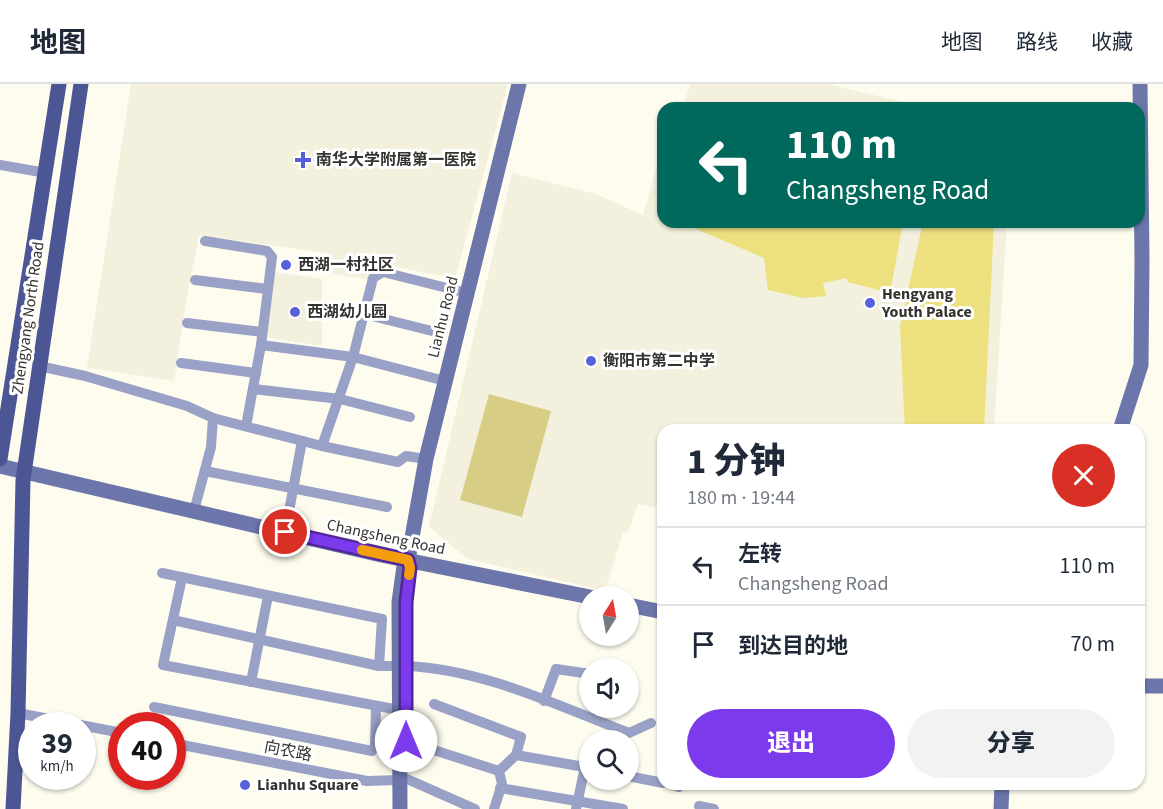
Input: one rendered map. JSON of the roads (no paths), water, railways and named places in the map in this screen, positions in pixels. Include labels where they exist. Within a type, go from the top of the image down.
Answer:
[{"type":"main road","name":"Zhengyang North Road","points":[[0,459],[59,84]]},
{"type":"main road","name":"Zhengyang North Road","points":[[18,712],[23,476],[81,84]]},
{"type":"main road","name":"Zhengyang North Road","points":[[13,809],[18,713]]},
{"type":"street","name":"Lianhu Road","points":[[400,809],[406,741],[399,602],[426,459],[519,84]]},
{"type":"street","points":[[1140,84],[1140,102]]},
{"type":"street","points":[[0,165],[46,173]]},
{"type":"street","points":[[1122,424],[1141,365],[1142,228]]},
{"type":"street","points":[[206,241],[267,251],[272,257],[261,345],[246,426]]},
{"type":"street","points":[[322,446],[353,357],[374,278],[383,272],[467,293]]},
{"type":"street","points":[[195,280],[267,289]]},
{"type":"street","points":[[364,314],[432,331]]},
{"type":"street","points":[[187,323],[262,332]]},
{"type":"street","points":[[261,345],[353,357],[445,381]]},
{"type":"street","points":[[181,363],[256,373]]},
{"type":"street","points":[[39,366],[85,376],[176,403],[213,418],[322,446],[398,462],[406,456],[426,459]]},
{"type":"street","points":[[253,389],[340,399],[410,417]]},
{"type":"street","points":[[194,512],[211,447],[213,418]]},
{"type":"street","points":[[285,532],[302,441]]},
{"type":"street","name":"Changsheng Road","points":[[0,466],[23,476],[407,565],[579,601]]},
{"type":"street","points":[[205,471],[387,507]]},
{"type":"street","name":"Changsheng Road","points":[[0,474],[23,476],[285,532],[407,565],[579,595]]},
{"type":"street","points":[[162,573],[382,620],[379,666]]},
{"type":"street","points":[[182,578],[163,665],[399,710]]},
{"type":"street","points":[[251,682],[268,596]]},
{"type":"street","points":[[639,607],[657,611]]},
{"type":"street","points":[[639,613],[657,617]]},
{"type":"street","points":[[173,620],[379,666],[432,667],[484,678],[629,733],[651,723]]},
{"type":"street","name":"Lianhu Road","points":[[403,666],[399,710],[407,809]]},
{"type":"street","points":[[544,701],[556,669],[579,672]]},
{"type":"street","points":[[1145,686],[1163,686]]},
{"type":"street","points":[[434,704],[521,737],[516,755],[499,771]]},
{"type":"street","points":[[154,707],[372,751],[375,747],[376,706]]},
{"type":"street","points":[[406,741],[499,771]]},
{"type":"street","name":"向农路","points":[[186,746],[367,782],[403,780]]},
{"type":"street","points":[[516,755],[579,767]]},
{"type":"street","points":[[494,809],[502,784],[499,771]]},
{"type":"street","points":[[639,778],[657,782]]},
{"type":"street","points":[[403,780],[475,809]]},
{"type":"street","points":[[500,788],[577,805],[623,809]]},
{"type":"street","points":[[577,805],[581,790]]},
{"type":"street","points":[[1001,809],[1002,790]]},
{"type":"street","points":[[699,806],[714,809]]},
{"type":"place","name":"南华大学附属第一医院","points":[[303,160]]},
{"type":"place","name":"西湖一村社区","points":[[286,265]]},
{"type":"place","name":"Hengyang Youth Palace","points":[[870,303]]},
{"type":"place","name":"西湖幼儿园","points":[[295,312]]},
{"type":"place","name":"衡阳市第二中学","points":[[591,361]]},
{"type":"place","name":"Lianhu Square","points":[[245,785]]}]
